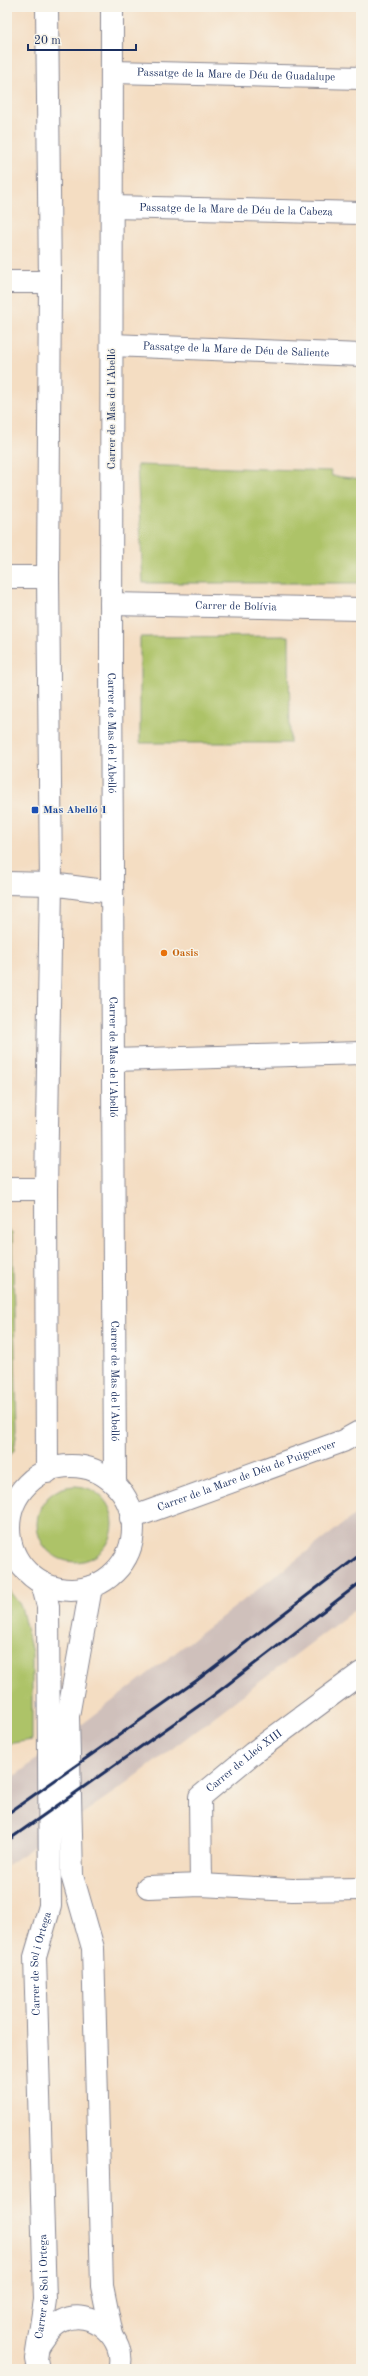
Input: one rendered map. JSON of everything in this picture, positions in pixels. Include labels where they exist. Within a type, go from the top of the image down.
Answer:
[{"type":"street","points":[[47,1472],[46,1189],[51,884],[48,577],[50,282],[48,7]]},
{"type":"street","name":"Carrer de Mas de l'Abelló","points":[[112,7],[111,604],[115,1484]]},
{"type":"street","name":"Passatge de la Mare de Déu de Guadalupe","points":[[112,72],[361,78]]},
{"type":"street","name":"Passatge de la Mare de Déu de la Cabeza","points":[[112,207],[361,213]]},
{"type":"street","points":[[7,282],[50,282]]},
{"type":"street","name":"Passatge de la Mare de Déu de Saliente","points":[[112,345],[361,356]]},
{"type":"street","points":[[7,577],[48,577]]},
{"type":"street","name":"Carrer de Bolívia","points":[[111,604],[361,609]]},
{"type":"street","points":[[7,883],[51,884],[112,892]]},
{"type":"street","points":[[113,1060],[361,1053]]},
{"type":"street","points":[[7,1189],[46,1189]]},
{"type":"street","name":"Carrer de la Mare de Déu de Puigcerver","points":[[131,1518],[343,1441],[361,1431]]},
{"type":"street","points":[[69,1466],[97,1471],[115,1484],[125,1498],[133,1526],[130,1548],[123,1562],[108,1578],[91,1587],[63,1590],[42,1583],[30,1576],[17,1559],[9,1535],[12,1508],[23,1489],[36,1476],[69,1466]]},
{"type":"street","name":"Carrer de Sol i Ortega","points":[[38,2369],[36,2359],[45,2300],[35,1957],[50,1906],[48,1606],[42,1583]]},
{"type":"street","points":[[91,1587],[68,1716],[72,1875],[92,1948],[102,2286],[112,2335],[122,2359],[122,2369]]},
{"type":"street","name":"Carrer de Lleó XIII","points":[[200,1885],[200,1797],[253,1753],[361,1673]]},
{"type":"street","points":[[148,1888],[200,1885],[292,1890],[361,1889]]},
{"type":"street","points":[[39,2345],[51,2328],[62,2320],[74,2317],[87,2318],[102,2325],[112,2335]]},
{"type":"shaded area","points":[[361,1510],[361,1605],[123,1786],[7,1865],[7,1782]]},
{"type":"green space","points":[[137,465],[331,471],[332,476],[361,479],[361,583],[143,583]]},
{"type":"green space","points":[[289,636],[290,743],[140,743],[140,637]]},
{"type":"green space","points":[[7,1228],[12,1233],[17,1429],[14,1450],[7,1460],[7,1422],[10,1422],[11,1335],[7,1334]]},
{"type":"green space","points":[[75,1486],[90,1489],[102,1497],[110,1509],[113,1524],[110,1539],[102,1551],[90,1559],[75,1562],[60,1559],[48,1551],[40,1539],[37,1524],[40,1509],[48,1497],[60,1489]]},
{"type":"green space","points":[[7,1588],[21,1606],[32,1653],[32,1740],[7,1744]]},
{"type":"railway","points":[[7,1814],[196,1681],[361,1554]]},
{"type":"railway","points":[[7,1841],[210,1698],[361,1582]]},
{"type":"place","name":"Mas Abelló 1","points":[[35,810]]},
{"type":"place","name":"Oasis","points":[[164,953]]}]
